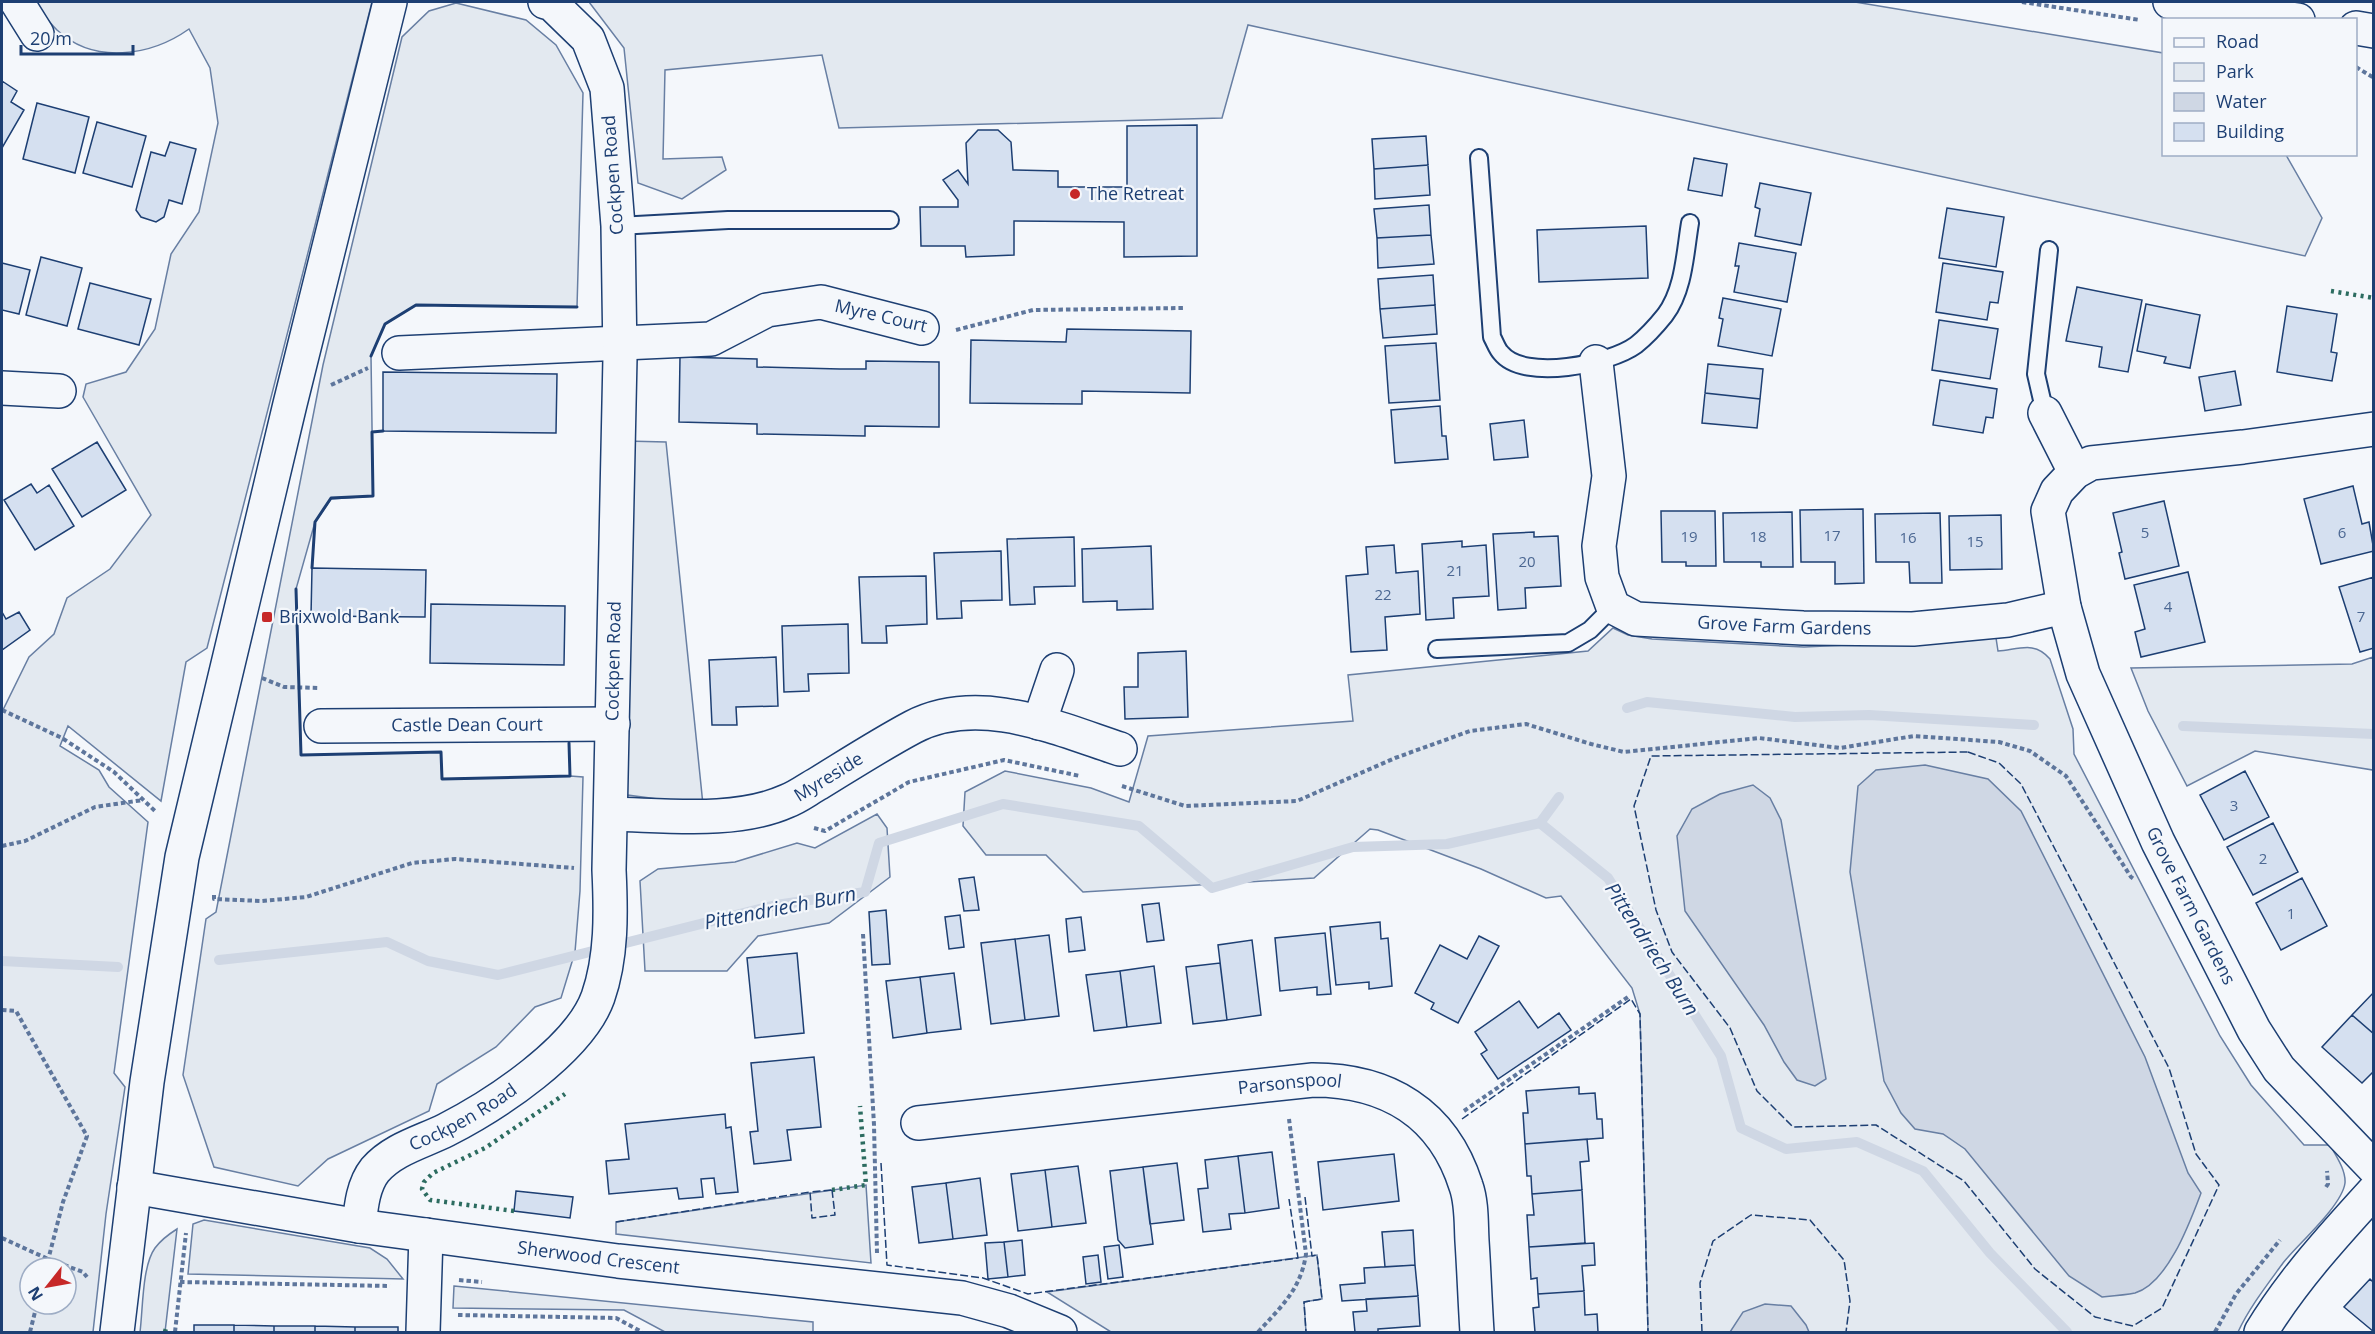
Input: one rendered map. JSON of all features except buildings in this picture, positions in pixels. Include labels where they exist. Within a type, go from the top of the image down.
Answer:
[{"type":"street","points":[[16,2],[37,34]]},
{"type":"street","points":[[117,1332],[147,1082],[182,857],[290,404],[390,2]]},
{"type":"street","name":"Cockpen Road","points":[[359,1226],[367,1186],[374,1172],[387,1158],[448,1129],[506,1094],[536,1072],[565,1046],[581,1026],[597,999],[606,969],[610,905],[620,343],[618,226],[607,88],[588,39],[552,4],[545,2]]},
{"type":"street","points":[[2161,12],[2264,18]]},
{"type":"street","points":[[2357,28],[2373,31]]},
{"type":"street","name":"Myre Court","points":[[620,343],[711,339],[767,310],[821,302],[922,328]]},
{"type":"street","points":[[399,353],[620,343]]},
{"type":"street","points":[[1596,362],[1609,476],[1599,546],[1602,578],[1613,607]]},
{"type":"street","points":[[2,388],[59,390]]},
{"type":"street","points":[[2045,413],[2075,472]]},
{"type":"street","name":"Grove Farm Gardens","points":[[2373,429],[2243,447],[2091,463],[2075,472],[2057,491],[2048,511],[2064,608],[2083,674],[2158,842],[2254,1030],[2279,1069],[2373,1168]]},
{"type":"street","name":"Grove Farm Gardens","points":[[1613,607],[1636,619],[1803,628],[1913,629],[2007,620],[2064,608]]},
{"type":"street","points":[[1039,723],[1057,670]]},
{"type":"street","name":"Myreside","points":[[610,814],[702,816],[749,812],[787,802],[915,726],[948,714],[996,713],[1039,723],[1120,749]]},
{"type":"street","name":"Castle Dean Court","points":[[321,726],[612,724]]},
{"type":"street","name":"Parsonspool","points":[[918,1124],[1284,1084],[1338,1080],[1364,1084],[1413,1107],[1437,1130],[1456,1161],[1467,1188],[1477,1332]]},
{"type":"street","name":"Sherwood Crescent","points":[[134,1187],[359,1226],[618,1261],[962,1298],[1009,1311],[1051,1330]]},
{"type":"street","points":[[2261,1332],[2279,1303],[2373,1191]]},
{"type":"street","points":[[423,1311],[426,1235]]},
{"type":"lane","points":[[1479,158],[1492,337],[1502,354],[1531,367],[1564,369],[1596,362],[1635,346],[1666,314],[1678,292],[1690,223]]},
{"type":"lane","points":[[618,226],[728,220],[890,220]]},
{"type":"lane","points":[[2045,413],[2036,374],[2049,250]]},
{"type":"lane","points":[[1437,649],[1568,643],[1590,630],[1613,607]]},
{"type":"path","points":[[2022,2],[2161,12]]},
{"type":"path","points":[[2357,68],[2373,78]]},
{"type":"path","name":"Myre Court","points":[[922,328],[955,330],[1033,310],[1183,308]]},
{"type":"path","points":[[290,404],[399,353]]},
{"type":"path","points":[[232,647],[262,678],[284,687],[325,688],[321,726]]},
{"type":"path","points":[[2,710],[62,738],[114,772],[157,813]]},
{"type":"path","points":[[1120,785],[1185,806],[1297,801],[1395,758],[1470,730],[1526,724],[1624,752],[1759,738],[1840,748],[1914,736],[1999,742],[2030,751],[2066,776],[2131,877],[2139,883]]},
{"type":"path","points":[[808,826],[825,831],[909,782],[1004,760],[1089,777]]},
{"type":"path","points":[[2,846],[25,841],[95,807],[144,800]]},
{"type":"path","points":[[215,889],[214,899],[262,901],[306,897],[412,863],[455,859],[609,870]]},
{"type":"path","points":[[863,934],[874,1125],[878,1290]]},
{"type":"path","points":[[1437,1130],[1628,997]]},
{"type":"path","points":[[2,1010],[16,1011],[87,1136],[63,1202],[49,1256]]},
{"type":"path","points":[[1258,1332],[1294,1292],[1304,1272],[1306,1254],[1284,1084]]},
{"type":"path","points":[[2321,1192],[2328,1184],[2326,1169]]},
{"type":"path","points":[[175,1332],[190,1196]]},
{"type":"path","points":[[2216,1332],[2236,1294],[2284,1234]]},
{"type":"path","points":[[2,1238],[41,1256]]},
{"type":"path","points":[[78,1270],[83,1272],[90,1281]]},
{"type":"path","points":[[180,1282],[423,1311],[616,1318],[642,1332]]},
{"type":"path","points":[[30,1332],[34,1316]]},
{"type":"green space","points":[[33,2],[372,2],[207,648],[186,662],[161,801],[68,726],[60,746],[99,770],[109,787],[148,822],[114,1073],[125,1087],[106,1214],[93,1332],[2,1332],[2,712],[29,657],[54,634],[67,598],[110,569],[151,515],[83,397],[86,384],[126,372],[155,329],[171,254],[199,212],[218,123],[210,68],[189,29],[158,45],[123,53],[88,48],[72,41],[57,30]]},
{"type":"green space","points":[[589,2],[1855,2],[2162,53],[2162,156],[2287,156],[2322,218],[2305,256],[1248,25],[1222,118],[839,128],[822,55],[665,70],[663,159],[722,157],[726,170],[682,199],[638,183],[624,48]]},
{"type":"green space","points":[[456,3],[526,20],[556,45],[583,93],[577,307],[416,305],[385,324],[371,356],[373,496],[331,499],[315,522],[296,589],[301,755],[441,752],[442,779],[583,777],[580,891],[575,952],[561,998],[535,1007],[496,1047],[437,1084],[429,1111],[328,1159],[298,1186],[214,1167],[183,1075],[206,919],[216,912],[323,365],[402,37],[429,11]]},
{"type":"green space","points":[[625,441],[666,442],[703,805],[620,794]]},
{"type":"green space","points":[[1613,628],[1628,635],[1652,639],[1804,647],[1996,638],[1998,651],[2033,648],[2050,659],[2073,729],[2074,754],[2220,1036],[2251,1085],[2304,1145],[2330,1145],[2344,1173],[2345,1183],[2336,1203],[2283,1263],[2253,1305],[2238,1332],[1648,1332],[1640,1014],[1632,988],[1561,896],[1546,898],[1481,869],[1370,829],[1314,878],[1083,892],[1046,855],[986,855],[963,826],[965,792],[1005,771],[1091,788],[1129,802],[1148,736],[1353,721],[1348,675],[1588,651]]},
{"type":"green space","points":[[2373,657],[2373,770],[2255,751],[2187,786],[2148,711],[2131,668],[2352,664]]},
{"type":"green space","points":[[877,814],[887,828],[890,877],[829,923],[758,936],[727,971],[645,971],[640,881],[658,869],[735,862],[797,843],[815,848]]},
{"type":"green space","points":[[866,1185],[871,1263],[616,1234],[616,1222]]},
{"type":"green space","points":[[204,1220],[370,1248],[387,1259],[403,1279],[188,1274],[193,1224]]},
{"type":"green space","points":[[177,1229],[165,1332],[140,1332],[145,1276],[151,1256],[160,1242]]},
{"type":"green space","points":[[1317,1255],[1322,1299],[1304,1302],[1306,1332],[1111,1332],[1047,1292]]},
{"type":"green space","points":[[454,1286],[813,1322],[813,1332],[665,1332],[624,1310],[453,1308]]},
{"type":"water","points":[[1925,765],[1988,779],[2021,811],[2145,1057],[2188,1173],[2201,1193],[2184,1235],[2167,1265],[2147,1287],[2135,1293],[2102,1297],[2069,1276],[1965,1149],[1943,1134],[1915,1129],[1901,1113],[1884,1081],[1850,872],[1858,786],[1876,770]]},
{"type":"water","points":[[1753,785],[1770,798],[1781,820],[1826,1079],[1815,1086],[1797,1080],[1784,1062],[1764,1025],[1685,911],[1677,836],[1692,809],[1720,794]]},
{"type":"water","points":[[1765,1304],[1791,1306],[1809,1332],[1730,1332],[1743,1312]]},
{"type":"waterway","points":[[1627,708],[1647,702],[1795,717],[1869,715],[2034,725]]},
{"type":"waterway","points":[[2183,726],[2374,734]]},
{"type":"waterway","points":[[1540,823],[1559,797]]},
{"type":"waterway","name":"Pittendriech Burn","points":[[219,960],[387,942],[428,961],[498,975],[776,905],[865,892],[879,843],[1003,804],[1139,826],[1212,888],[1353,847],[1447,844],[1540,823],[1608,878],[1721,1056],[1741,1128],[1786,1149],[1857,1142],[1923,1171],[1990,1253],[2067,1332]]},
{"type":"waterway","name":"Pittendriech Burn","points":[[2,961],[118,967]]},
{"type":"hedge","points":[[2331,291],[2374,298]]},
{"type":"hedge","points":[[514,1211],[430,1200],[422,1189],[424,1182],[433,1173],[485,1148],[565,1094]]},
{"type":"hedge","points":[[832,1190],[866,1185],[860,1106]]},
{"type":"hedge","points":[[165,1332],[166,1328]]},
{"type":"fence","points":[[1968,752],[1999,763],[2021,784],[2169,1068],[2196,1154],[2219,1185],[2162,1308],[2133,1326],[2095,1317],[2035,1269],[1964,1181],[1876,1125],[1793,1127],[1757,1091],[1730,1028],[1672,952],[1656,910],[1634,806],[1651,756],[1968,752]]},
{"type":"fence","points":[[1462,1119],[1631,999],[1640,1014],[1648,1332]]},
{"type":"fence","points":[[881,1163],[887,1265],[983,1278],[1028,1294],[1298,1258],[1289,1199]]},
{"type":"fence","points":[[832,1190],[835,1215],[812,1218],[810,1192],[832,1190]]},
{"type":"fence","points":[[616,1222],[810,1192]]},
{"type":"fence","points":[[1305,1197],[1312,1256],[1317,1255],[1322,1299],[1304,1302],[1306,1332]]},
{"type":"fence","points":[[1702,1332],[1700,1283],[1713,1241],[1751,1215],[1810,1220],[1844,1260],[1850,1301],[1846,1332]]},
{"type":"wall","points":[[371,356],[385,324],[416,305],[577,307]]},
{"type":"wall","points":[[312,568],[315,522],[331,498],[373,496],[372,432],[383,431]]},
{"type":"wall","points":[[296,589],[301,755],[441,752],[442,779],[570,776],[569,743]]},
{"type":"place","name":"The Retreat","points":[[1075,194]]},
{"type":"place","name":"Brixwold Bank","points":[[267,617]]}]
